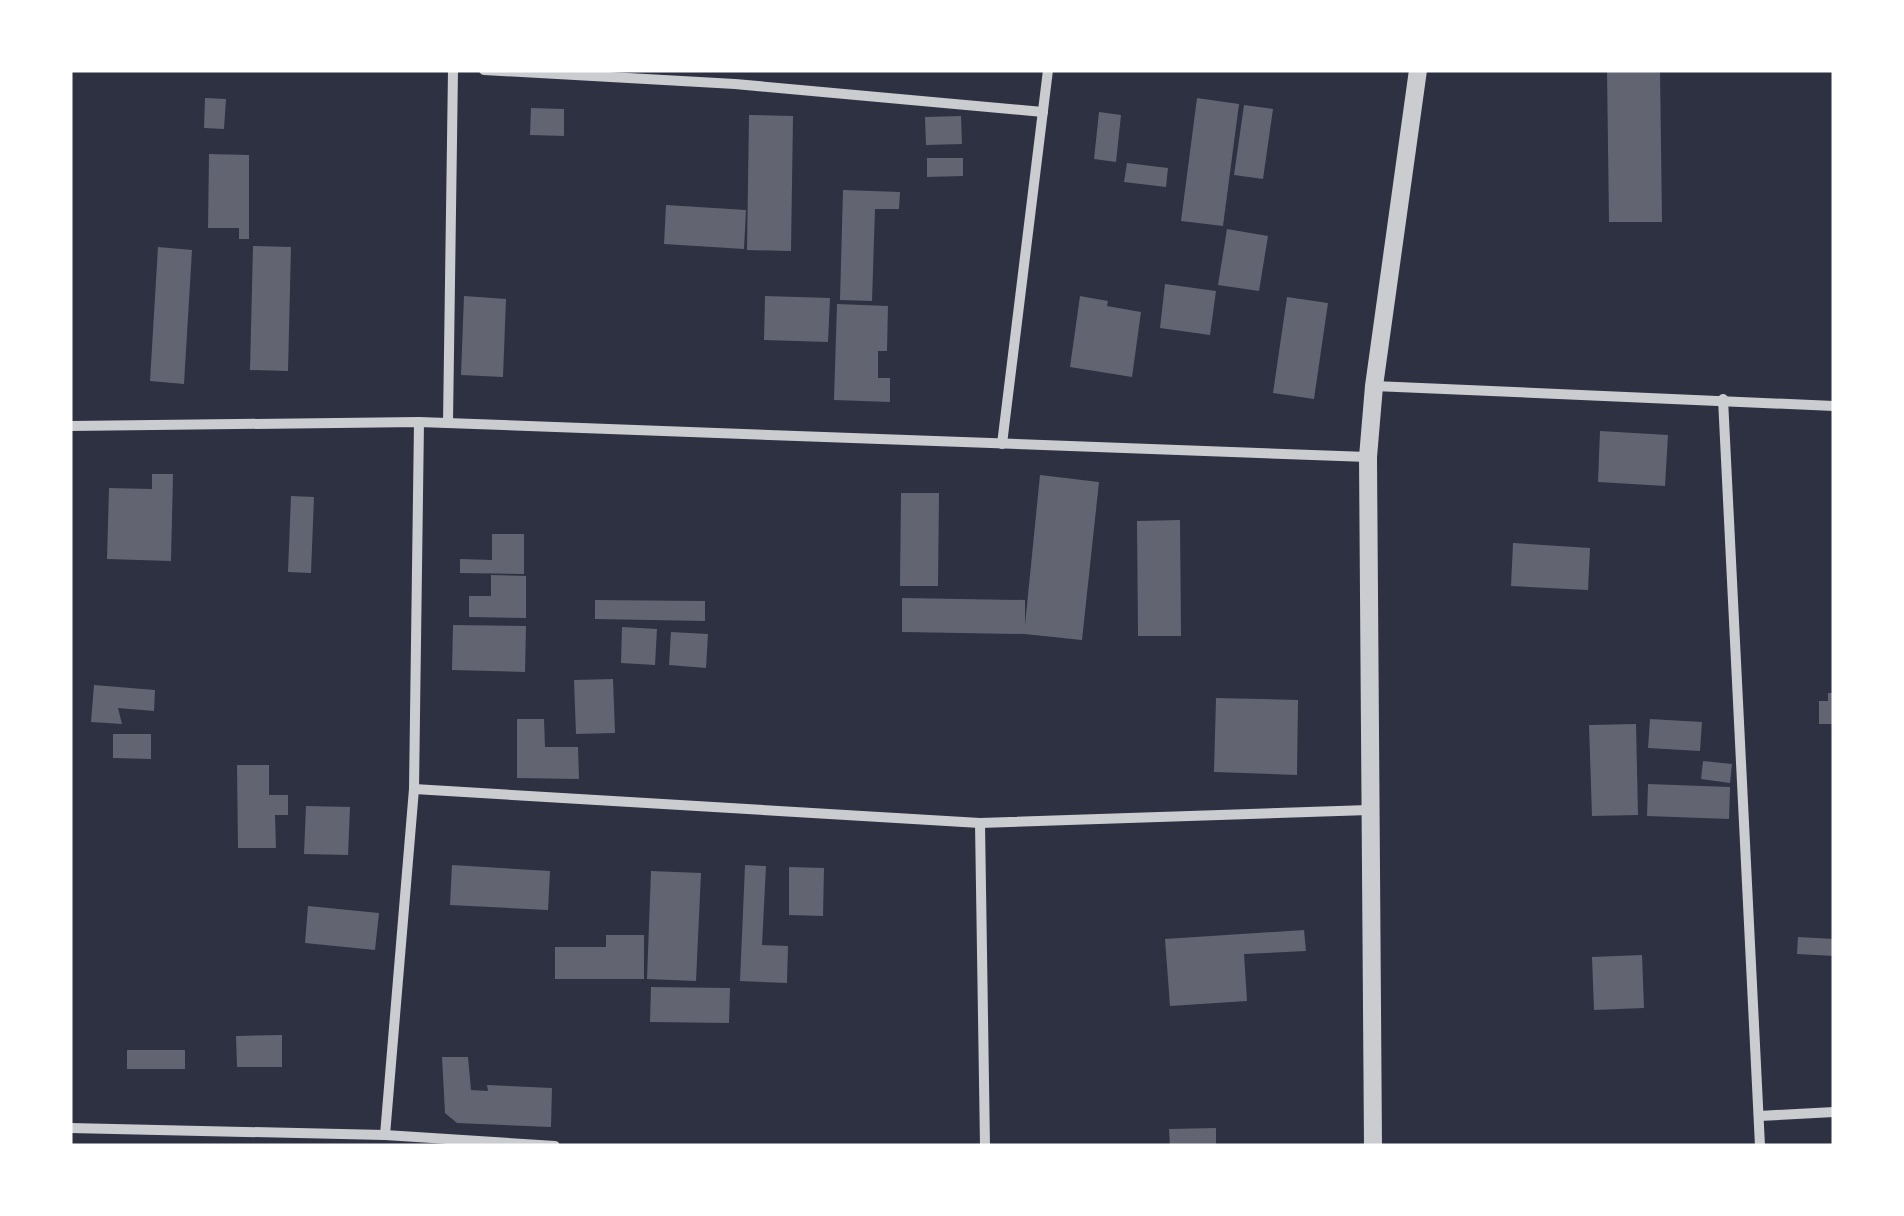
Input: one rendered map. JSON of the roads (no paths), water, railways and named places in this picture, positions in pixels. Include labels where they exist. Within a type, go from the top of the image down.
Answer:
[{"type":"street","points":[[448,423],[453,70]]},
{"type":"street","points":[[484,70],[736,84],[1042,112]]},
{"type":"street","points":[[736,70],[736,84]]},
{"type":"street","points":[[1002,444],[1048,70]]},
{"type":"street","points":[[1373,1146],[1368,457],[1374,386],[1418,70]]},
{"type":"street","points":[[1374,386],[1834,406]]},
{"type":"street","points":[[1723,399],[1760,1146]]},
{"type":"street","points":[[385,1135],[414,789],[419,422]]},
{"type":"street","points":[[70,426],[419,422],[1368,457]]},
{"type":"street","points":[[414,789],[980,823],[1368,810]]},
{"type":"street","points":[[980,823],[985,1146]]},
{"type":"street","points":[[1759,1116],[1834,1112]]},
{"type":"street","points":[[70,1128],[385,1135],[555,1146]]}]
